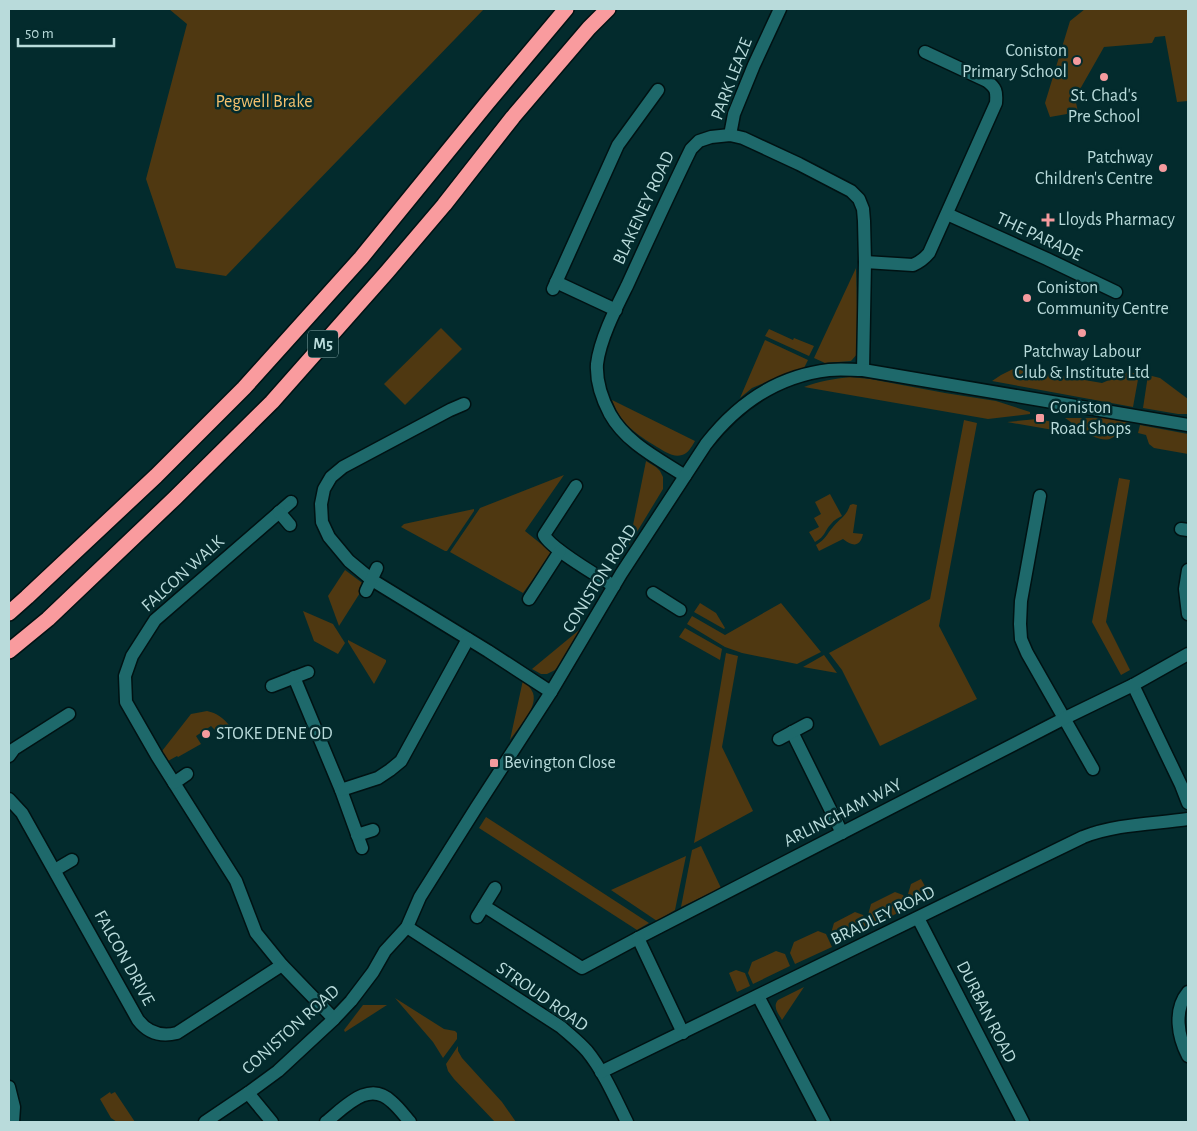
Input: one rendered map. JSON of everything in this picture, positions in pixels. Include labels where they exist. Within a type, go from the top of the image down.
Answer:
[{"type":"highway","name":"M5","points":[[9,613],[156,476],[244,388],[361,258],[566,9]]},
{"type":"highway","name":"M5","points":[[9,652],[48,620],[272,402],[387,272],[444,205],[513,118],[589,28],[608,9]]},
{"type":"street","name":"PARK LEAZE","points":[[730,135],[734,114],[780,9]]},
{"type":"street","points":[[865,262],[913,265],[920,262],[929,253],[996,103],[997,93],[987,81],[925,52]]},
{"type":"street","points":[[616,310],[554,285],[618,145],[650,93]]},
{"type":"street","name":"BLAKENEY ROAD","points":[[685,476],[628,438],[611,416],[604,401],[600,391],[597,364],[602,344],[616,310],[691,149],[699,141],[711,137],[730,135],[743,138],[851,190],[859,199],[863,209],[865,262],[864,370]]},
{"type":"street","name":"THE PARADE","points":[[947,214],[1116,292]]},
{"type":"street","name":"CONISTON ROAD","points":[[205,1122],[278,1071],[334,1019],[351,1001],[373,972],[385,951],[408,927],[420,897],[551,692],[614,586],[685,476],[706,444],[720,427],[750,400],[766,390],[805,375],[828,370],[864,370],[1188,425]]},
{"type":"street","points":[[444,398],[450,410]]},
{"type":"street","points":[[464,404],[343,467],[331,477],[324,489],[321,504],[322,522],[329,537],[349,561],[372,580],[551,692]]},
{"type":"street","points":[[576,486],[544,535],[546,540],[560,551],[614,586]]},
{"type":"street","points":[[1040,496],[1021,601],[1021,638],[1027,654],[1093,769]]},
{"type":"street","name":"FALCON WALK","points":[[174,783],[156,756],[126,702],[125,676],[132,656],[154,620],[291,502]]},
{"type":"street","points":[[279,512],[290,525]]},
{"type":"street","points":[[529,599],[560,551]]},
{"type":"street","points":[[1188,570],[1185,589],[1188,614]]},
{"type":"street","points":[[653,593],[680,610]]},
{"type":"street","points":[[341,790],[378,778],[401,760],[468,639]]},
{"type":"street","name":"ARLINGHAM WAY","points":[[484,906],[582,968],[1133,685],[1188,654]]},
{"type":"street","points":[[272,686],[308,672]]},
{"type":"street","points":[[294,677],[341,790],[362,848]]},
{"type":"street","points":[[1133,685],[1182,785],[1188,803]]},
{"type":"street","points":[[9,756],[14,749],[69,714]]},
{"type":"street","points":[[779,739],[807,724]]},
{"type":"street","points":[[792,732],[842,833]]},
{"type":"street","points":[[187,774],[174,783],[236,881],[256,933],[282,965],[334,1019]]},
{"type":"street","name":"FALCON DRIVE","points":[[9,799],[22,813],[34,833],[138,1020],[150,1031],[162,1035],[177,1033],[282,965]]},
{"type":"street","name":"BRADLEY ROAD","points":[[602,1072],[1083,837],[1095,832],[1116,828],[1188,819]]},
{"type":"street","points":[[357,835],[373,830]]},
{"type":"street","points":[[54,870],[72,860]]},
{"type":"street","points":[[477,917],[495,888]]},
{"type":"street","name":"DURBAN ROAD","points":[[918,918],[1023,1122]]},
{"type":"street","name":"STROUD ROAD","points":[[408,927],[575,1039],[588,1052],[602,1072],[627,1122]]},
{"type":"street","points":[[638,938],[683,1033]]},
{"type":"street","points":[[1188,992],[1178,1011],[1179,1030],[1188,1056]]},
{"type":"street","points":[[758,996],[824,1122]]},
{"type":"street","points":[[9,1087],[14,1106],[13,1122]]},
{"type":"street","points":[[326,1122],[357,1098],[374,1092],[391,1100],[410,1122]]},
{"type":"street","points":[[248,1093],[272,1122]]},
{"type":"green space","name":"Pegwell Brake","points":[[169,9],[484,9],[226,276],[176,268],[146,179],[187,24]]},
{"type":"green space","name":"Coniston Primary School","points":[[1085,9],[1188,9],[1188,101],[1177,102],[1165,36],[1155,37],[1152,43],[1104,47],[1075,98],[1078,112],[1050,117],[1045,103],[1070,21]]},
{"type":"green space","points":[[856,268],[858,353],[851,361],[825,363],[814,358]]},
{"type":"green space","points":[[441,328],[462,349],[405,405],[384,384]]},
{"type":"green space","points":[[769,329],[793,340],[794,338],[814,346],[809,356],[765,336]]},
{"type":"green space","points":[[765,340],[808,360],[804,368],[752,388],[740,398]]},
{"type":"green space","points":[[1015,368],[1102,383],[1128,372],[1139,374],[1133,407],[992,381]]},
{"type":"green space","points":[[1148,375],[1160,378],[1188,399],[1188,414],[1143,408]]},
{"type":"green space","points":[[850,377],[996,401],[1030,412],[1030,414],[988,419],[804,387],[832,379]]},
{"type":"green space","points":[[612,400],[695,441],[690,450],[675,456],[642,438],[620,416]]},
{"type":"green space","points":[[1065,418],[1105,418],[1130,423],[1128,431],[1121,430],[1113,437],[1100,439],[1088,434]]},
{"type":"green space","points":[[1037,419],[1064,424],[1082,435],[1007,422]]},
{"type":"green space","points":[[964,420],[977,423],[939,626],[977,699],[880,746],[842,670],[829,653],[930,599]]},
{"type":"green space","points":[[1140,425],[1188,434],[1188,454],[1154,448],[1149,444],[1146,435],[1138,433]]},
{"type":"green space","points":[[646,461],[660,471],[663,477],[663,489],[629,545]]},
{"type":"green space","points":[[564,475],[525,531],[551,552],[551,555],[523,593],[450,552],[480,508]]},
{"type":"green space","points":[[1119,478],[1130,480],[1106,622],[1130,670],[1121,675],[1092,622]]},
{"type":"green space","points":[[830,494],[842,516],[833,521],[821,538],[815,542],[809,532],[819,527],[814,518],[821,514],[815,502]]},
{"type":"green space","points":[[850,505],[857,505],[853,533],[863,534],[860,542],[852,544],[843,539],[819,551],[816,545],[824,539],[845,515]]},
{"type":"green space","points":[[474,509],[447,551],[401,527],[404,524]]},
{"type":"green space","points":[[345,570],[365,585],[339,626],[328,596]]},
{"type":"green space","points":[[700,603],[716,613],[724,629],[694,612]]},
{"type":"green space","points":[[781,603],[821,652],[797,664],[742,653],[725,647],[687,624],[692,616],[725,635]]},
{"type":"green space","points":[[303,611],[333,624],[345,643],[338,654],[314,641]]},
{"type":"green space","points":[[584,626],[555,670],[547,674],[541,674],[532,669]]},
{"type":"green space","points":[[685,628],[722,649],[720,660],[679,637]]},
{"type":"green space","points":[[348,640],[386,660],[374,684],[348,642]]},
{"type":"green space","points":[[726,653],[738,656],[722,747],[753,811],[694,843]]},
{"type":"green space","points":[[824,655],[837,673],[803,667]]},
{"type":"green space","points":[[523,680],[533,693],[533,705],[510,740]]},
{"type":"green space","points":[[207,711],[220,716],[230,726],[218,733],[211,726],[196,736],[201,744],[168,761],[162,751],[191,714]]},
{"type":"green space","points":[[486,817],[649,923],[637,930],[479,828]]},
{"type":"green space","points":[[701,846],[721,888],[681,907],[692,850]]},
{"type":"green space","points":[[686,856],[675,910],[657,921],[611,890]]},
{"type":"green space","points":[[921,879],[931,897],[913,905],[908,894],[911,884]]},
{"type":"green space","points":[[895,892],[903,895],[909,907],[873,926],[868,915],[871,904]]},
{"type":"green space","points":[[855,912],[863,915],[869,927],[836,944],[831,933],[834,923]]},
{"type":"green space","points":[[818,931],[826,934],[832,947],[795,964],[790,953],[794,942]]},
{"type":"green space","points":[[776,951],[785,954],[790,966],[753,984],[748,973],[752,962]]},
{"type":"green space","points":[[736,970],[745,973],[750,986],[737,992],[729,973]]},
{"type":"green space","points":[[804,987],[782,1020],[776,1008],[778,1000]]},
{"type":"green space","points":[[395,998],[444,1029],[457,1033],[457,1039],[443,1058],[433,1042]]},
{"type":"green space","points":[[363,1005],[387,1005],[345,1032],[344,1030]]},
{"type":"green space","points":[[458,1046],[458,1051],[462,1058],[502,1102],[516,1122],[495,1122],[454,1079],[448,1071],[446,1064]]},
{"type":"green space","points":[[110,1092],[111,1094],[115,1092],[135,1122],[117,1122],[111,1118],[100,1099]]},
{"type":"place","name":"Coniston Primary School","points":[[1077,61]]},
{"type":"place","name":"St. Chad's Pre School","points":[[1104,77]]},
{"type":"place","name":"Patchway Children's Centre","points":[[1163,168]]},
{"type":"place","name":"Lloyds Pharmacy","points":[[1048,220]]},
{"type":"place","name":"Coniston Community Centre","points":[[1027,298]]},
{"type":"place","name":"Patchway Labour Club & Institute Ltd","points":[[1082,333]]},
{"type":"place","name":"Coniston Road Shops","points":[[1040,418]]},
{"type":"place","name":"STOKE DENE OD","points":[[206,734]]},
{"type":"place","name":"Bevington Close","points":[[494,763]]}]
